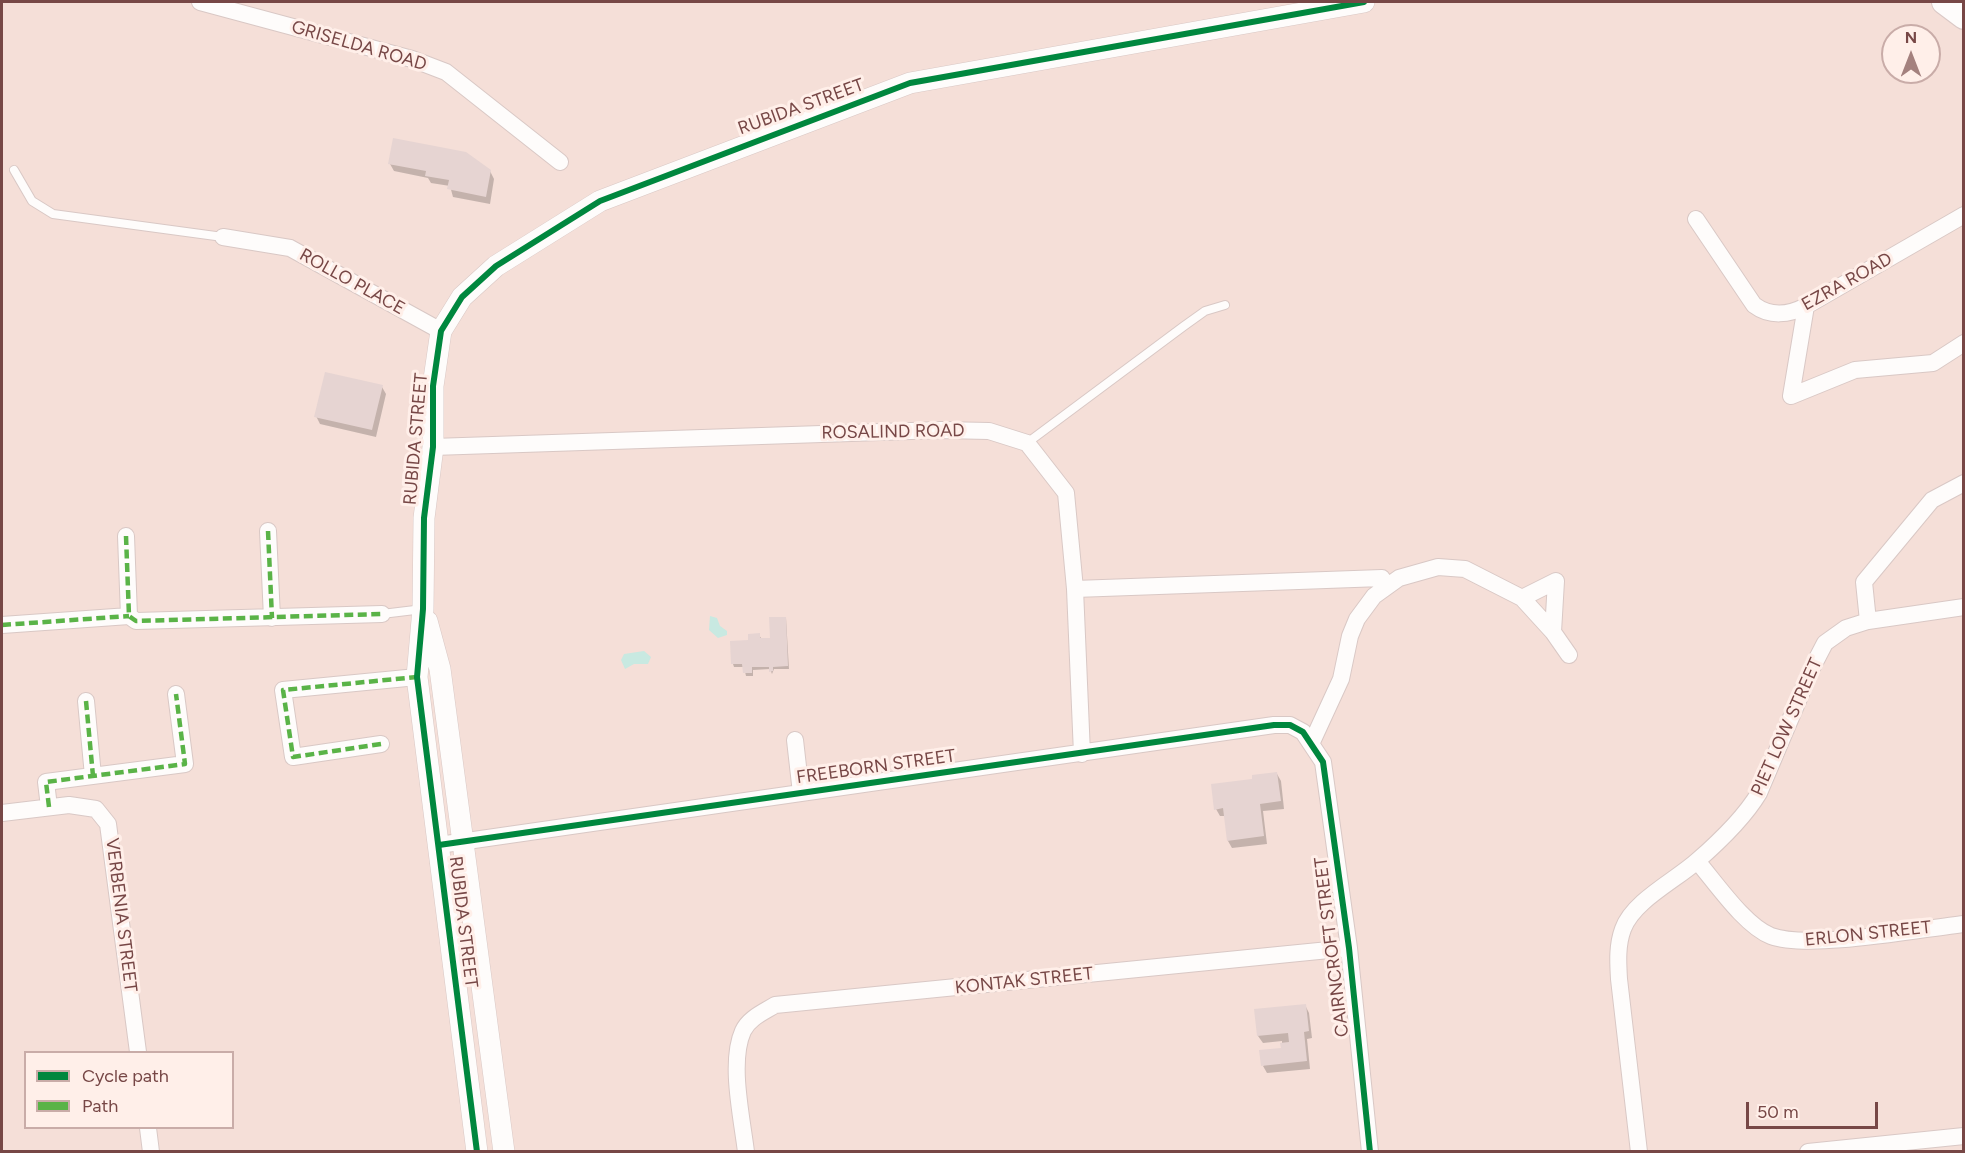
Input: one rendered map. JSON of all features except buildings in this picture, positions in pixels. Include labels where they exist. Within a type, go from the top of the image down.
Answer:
[{"type":"main road","points":[[1944,2],[1964,17]]},
{"type":"street","name":"GRISELDA ROAD","points":[[200,2],[412,59],[446,72],[560,162]]},
{"type":"street","name":"RUBIDA STREET","points":[[477,1152],[417,677],[423,609],[424,518],[433,447],[434,386],[441,331],[462,297],[496,266],[600,201],[910,83],[1364,2]]},
{"type":"street","name":"EZRA ROAD","points":[[1696,219],[1754,305],[1763,312],[1778,313],[1797,311],[1964,215]]},
{"type":"street","name":"ROLLO PLACE","points":[[223,237],[291,248],[441,331]]},
{"type":"street","points":[[1806,306],[1791,396],[1855,370],[1933,363],[1964,343]]},
{"type":"street","name":"ROSALIND ROAD","points":[[433,447],[941,430],[989,431],[1027,443]]},
{"type":"street","points":[[1027,443],[1066,494],[1075,590],[1082,754]]},
{"type":"street","points":[[1868,621],[1864,582],[1932,500],[1964,483]]},
{"type":"street","points":[[268,531],[272,618]]},
{"type":"street","points":[[126,536],[129,616]]},
{"type":"street","points":[[1312,742],[1341,679],[1350,636],[1358,619],[1374,596],[1386,585],[1399,578],[1438,567],[1465,569],[1522,598],[1553,632],[1569,656]]},
{"type":"street","points":[[1075,590],[1382,578]]},
{"type":"street","points":[[1522,598],[1556,581],[1553,632]]},
{"type":"street","name":"PIET LOW STREET","points":[[1639,1152],[1618,950],[1623,926],[1643,902],[1697,861],[1749,810],[1759,793],[1812,668],[1825,643],[1846,628],[1868,621],[1964,607]]},
{"type":"street","name":"RUBIDA STREET","points":[[423,609],[440,669],[504,1152]]},
{"type":"street","points":[[2,625],[129,616],[146,622],[382,614]]},
{"type":"street","points":[[381,744],[293,757],[283,690],[417,677]]},
{"type":"street","points":[[50,807],[46,782],[185,764],[176,694]]},
{"type":"street","points":[[86,701],[93,776]]},
{"type":"street","name":"FREEBORN STREET","points":[[438,845],[1274,725],[1290,725],[1303,732],[1312,742]]},
{"type":"street","points":[[795,740],[801,793]]},
{"type":"street","name":"CAIRNCROFT STREET","points":[[1312,742],[1323,762],[1348,948],[1370,1152]]},
{"type":"street","name":"VERBENIA STREET","points":[[2,813],[69,805],[96,809],[108,824],[138,1051]]},
{"type":"street","name":"ERLON STREET","points":[[1697,861],[1752,924],[1770,936],[1801,942],[1964,924]]},
{"type":"street","name":"KONTAK STREET","points":[[746,1152],[737,1064],[744,1030],[753,1019],[775,1005],[1348,948]]},
{"type":"street","points":[[148,1129],[151,1152]]},
{"type":"street","points":[[1808,1152],[1964,1136]]},
{"type":"lane","points":[[14,170],[32,201],[53,214],[223,237]]},
{"type":"lane","points":[[1027,443],[1184,326],[1206,311],[1225,305]]},
{"type":"lane","points":[[382,614],[423,609]]},
{"type":"shaded area","points":[[2,2],[1963,2],[1963,1151],[2,1152]]},
{"type":"water","points":[[710,616],[717,618],[720,626],[727,631],[727,635],[718,638],[709,630]]},
{"type":"water","points":[[644,651],[651,657],[648,664],[634,664],[625,669],[621,660],[624,654]]},
{"type":"marked path","points":[[268,531],[272,618]]},
{"type":"marked path","points":[[126,536],[129,616],[136,621],[382,614]]},
{"type":"marked path","points":[[2,625],[129,616]]},
{"type":"marked path","points":[[381,744],[293,757],[283,690],[417,677]]},
{"type":"marked path","points":[[49,807],[46,782],[185,764],[176,694]]},
{"type":"marked path","points":[[86,701],[93,776]]},
{"type":"cycle path","points":[[477,1152],[417,677],[423,609],[424,518],[433,447],[433,386],[441,331],[462,297],[496,266],[600,201],[910,83],[1364,2]]},
{"type":"cycle path","points":[[439,845],[1274,725],[1290,725],[1303,732],[1323,762],[1349,948],[1370,1152]]}]
